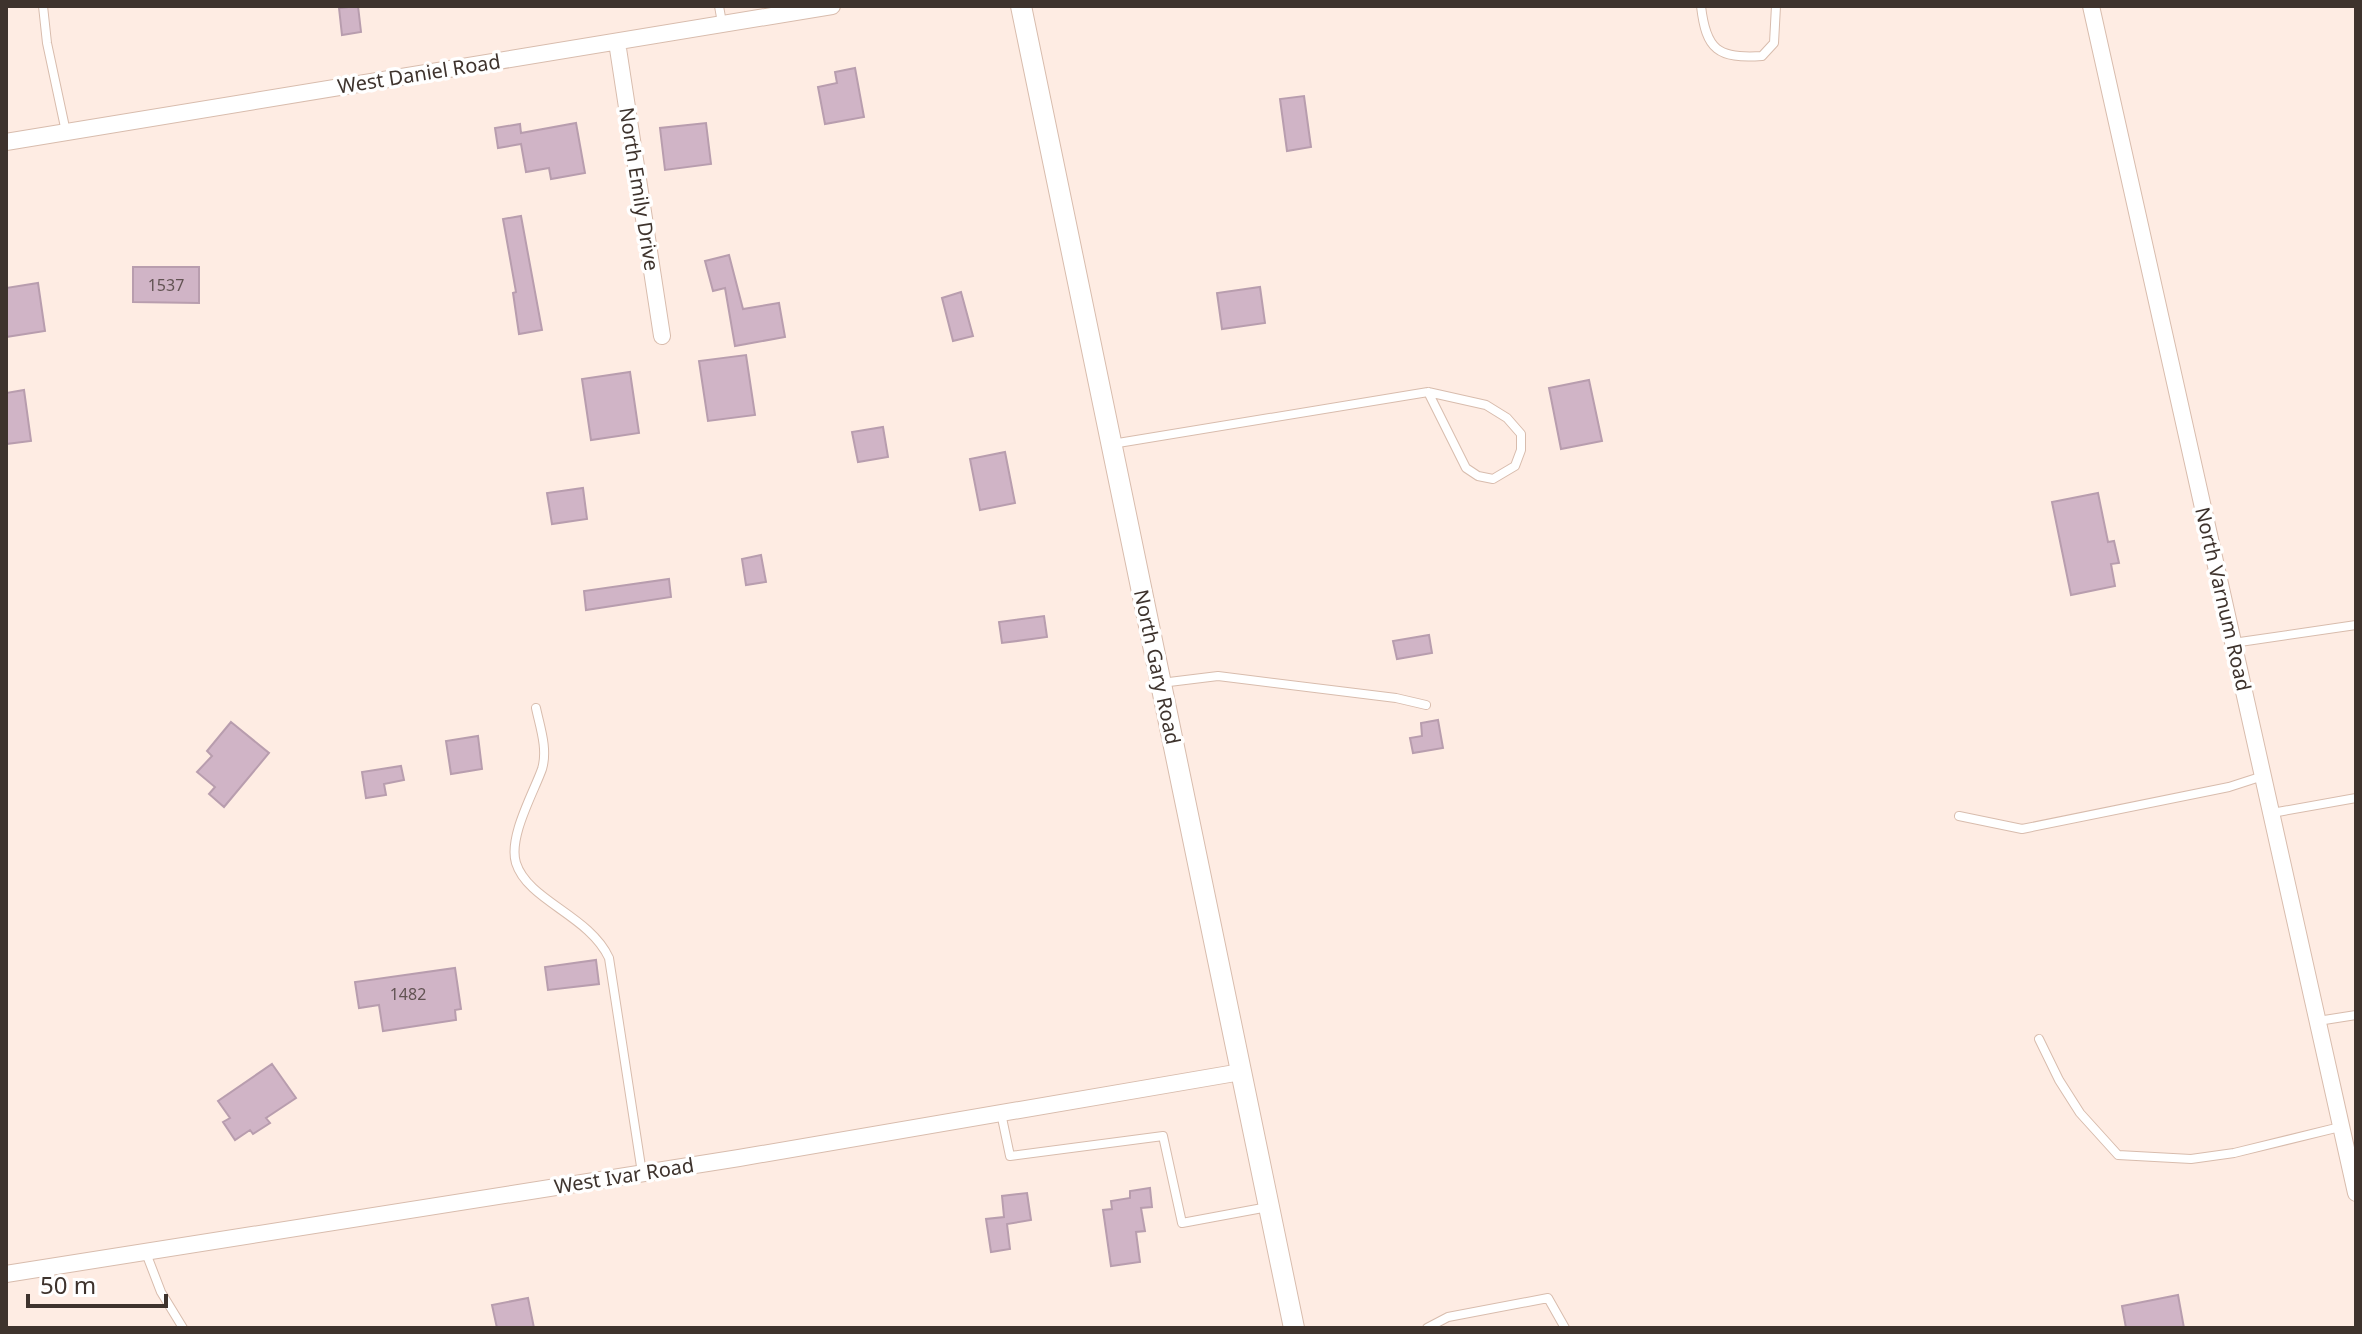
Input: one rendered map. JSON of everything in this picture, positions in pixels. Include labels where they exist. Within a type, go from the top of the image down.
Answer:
[{"type":"street","name":"West Daniel Road","points":[[6,142],[832,6]]},
{"type":"street","name":"North Gary Road","points":[[1021,6],[1294,1328]]},
{"type":"street","name":"North Varnum Road","points":[[2091,6],[2356,1193]]},
{"type":"street","name":"North Emily Drive","points":[[617,42],[662,336]]},
{"type":"street","name":"West Ivar Road","points":[[6,1274],[642,1173],[1241,1072]]},
{"type":"lane","points":[[43,6],[47,43],[67,133]]},
{"type":"lane","points":[[719,6],[723,24]]},
{"type":"lane","points":[[1701,6],[1704,32],[1718,50],[1730,57],[1762,56],[1774,43],[1776,6]]},
{"type":"lane","points":[[1111,444],[1428,392],[1486,405],[1507,418],[1521,434],[1521,450],[1515,466],[1493,479],[1478,476],[1466,468],[1428,392]]},
{"type":"lane","points":[[2233,643],[2356,625]]},
{"type":"lane","points":[[1160,683],[1218,676],[1396,698],[1426,705]]},
{"type":"lane","points":[[536,708],[544,741],[543,767],[525,804],[514,859],[524,881],[584,924],[602,942],[609,958],[642,1173]]},
{"type":"lane","points":[[1959,816],[2022,829],[2229,787],[2264,776]]},
{"type":"lane","points":[[2272,813],[2356,798]]},
{"type":"lane","points":[[2317,1021],[2356,1015]]},
{"type":"lane","points":[[2039,1039],[2080,1113],[2118,1155],[2191,1159],[2234,1153],[2341,1127]]},
{"type":"lane","points":[[1001,1113],[1010,1156],[1163,1136],[1182,1223],[1269,1206]]},
{"type":"lane","points":[[145,1252],[161,1292],[183,1328]]},
{"type":"lane","points":[[1427,1328],[1448,1317],[1548,1298],[1565,1328]]},
{"type":"building","points":[[358,6],[361,32],[342,35],[339,8]]},
{"type":"building","points":[[855,68],[864,117],[825,124],[818,87],[837,83],[835,72]]},
{"type":"building","points":[[1304,96],[1311,147],[1287,151],[1280,99]]},
{"type":"building","points":[[576,123],[585,173],[551,179],[549,168],[526,172],[521,144],[498,148],[495,128],[520,124],[521,133]]},
{"type":"building","points":[[706,123],[711,164],[665,170],[660,128]]},
{"type":"building","points":[[521,216],[542,330],[519,334],[513,293],[516,292],[503,219]]},
{"type":"building","points":[[729,255],[743,309],[779,303],[785,337],[735,346],[725,288],[713,291],[705,261]]},
{"type":"building","points":[[133,267],[199,267],[199,303],[133,302]]},
{"type":"building","points":[[38,283],[45,331],[6,337],[6,288]]},
{"type":"building","points":[[1260,287],[1265,323],[1222,329],[1217,293]]},
{"type":"building","points":[[961,292],[973,336],[953,341],[942,298]]},
{"type":"building","points":[[746,355],[755,415],[708,421],[699,361]]},
{"type":"building","points":[[630,372],[639,433],[591,440],[582,379]]},
{"type":"building","points":[[1589,380],[1602,441],[1561,449],[1549,388]]},
{"type":"building","points":[[24,390],[31,441],[6,444],[6,393]]},
{"type":"building","points":[[883,427],[888,457],[858,462],[852,432]]},
{"type":"building","points":[[1005,452],[1015,503],[980,510],[970,459]]},
{"type":"building","points":[[583,488],[587,519],[552,524],[547,493]]},
{"type":"building","points":[[2098,493],[2108,542],[2114,541],[2119,563],[2111,564],[2115,586],[2071,595],[2052,502]]},
{"type":"building","points":[[761,555],[766,582],[746,585],[742,559]]},
{"type":"building","points":[[669,579],[671,597],[586,610],[584,591]]},
{"type":"building","points":[[1044,616],[1047,637],[1002,643],[999,622]]},
{"type":"building","points":[[1429,635],[1432,653],[1397,659],[1393,641]]},
{"type":"building","points":[[1438,720],[1443,748],[1413,753],[1410,738],[1422,736],[1421,723]]},
{"type":"building","points":[[231,722],[269,753],[224,807],[209,794],[215,787],[197,772],[212,756],[207,751]]},
{"type":"building","points":[[478,736],[482,769],[451,774],[446,741]]},
{"type":"building","points":[[401,766],[404,780],[384,784],[386,795],[366,798],[362,772]]},
{"type":"building","points":[[596,960],[599,984],[548,990],[545,967]]},
{"type":"building","points":[[455,968],[461,1009],[455,1010],[456,1020],[383,1031],[379,1005],[359,1008],[355,982]]},
{"type":"building","points":[[272,1064],[296,1098],[266,1118],[270,1123],[253,1134],[250,1130],[235,1140],[223,1122],[230,1118],[218,1101]]},
{"type":"building","points":[[1150,1188],[1152,1207],[1141,1208],[1145,1231],[1136,1232],[1140,1262],[1111,1266],[1103,1210],[1112,1209],[1111,1201],[1130,1198],[1130,1191]]},
{"type":"building","points":[[1027,1193],[1031,1220],[1007,1224],[1010,1249],[991,1252],[986,1219],[1004,1217],[1002,1196]]},
{"type":"building","points":[[2178,1295],[2184,1328],[2126,1328],[2122,1306]]},
{"type":"building","points":[[528,1298],[534,1328],[497,1328],[492,1305]]}]
